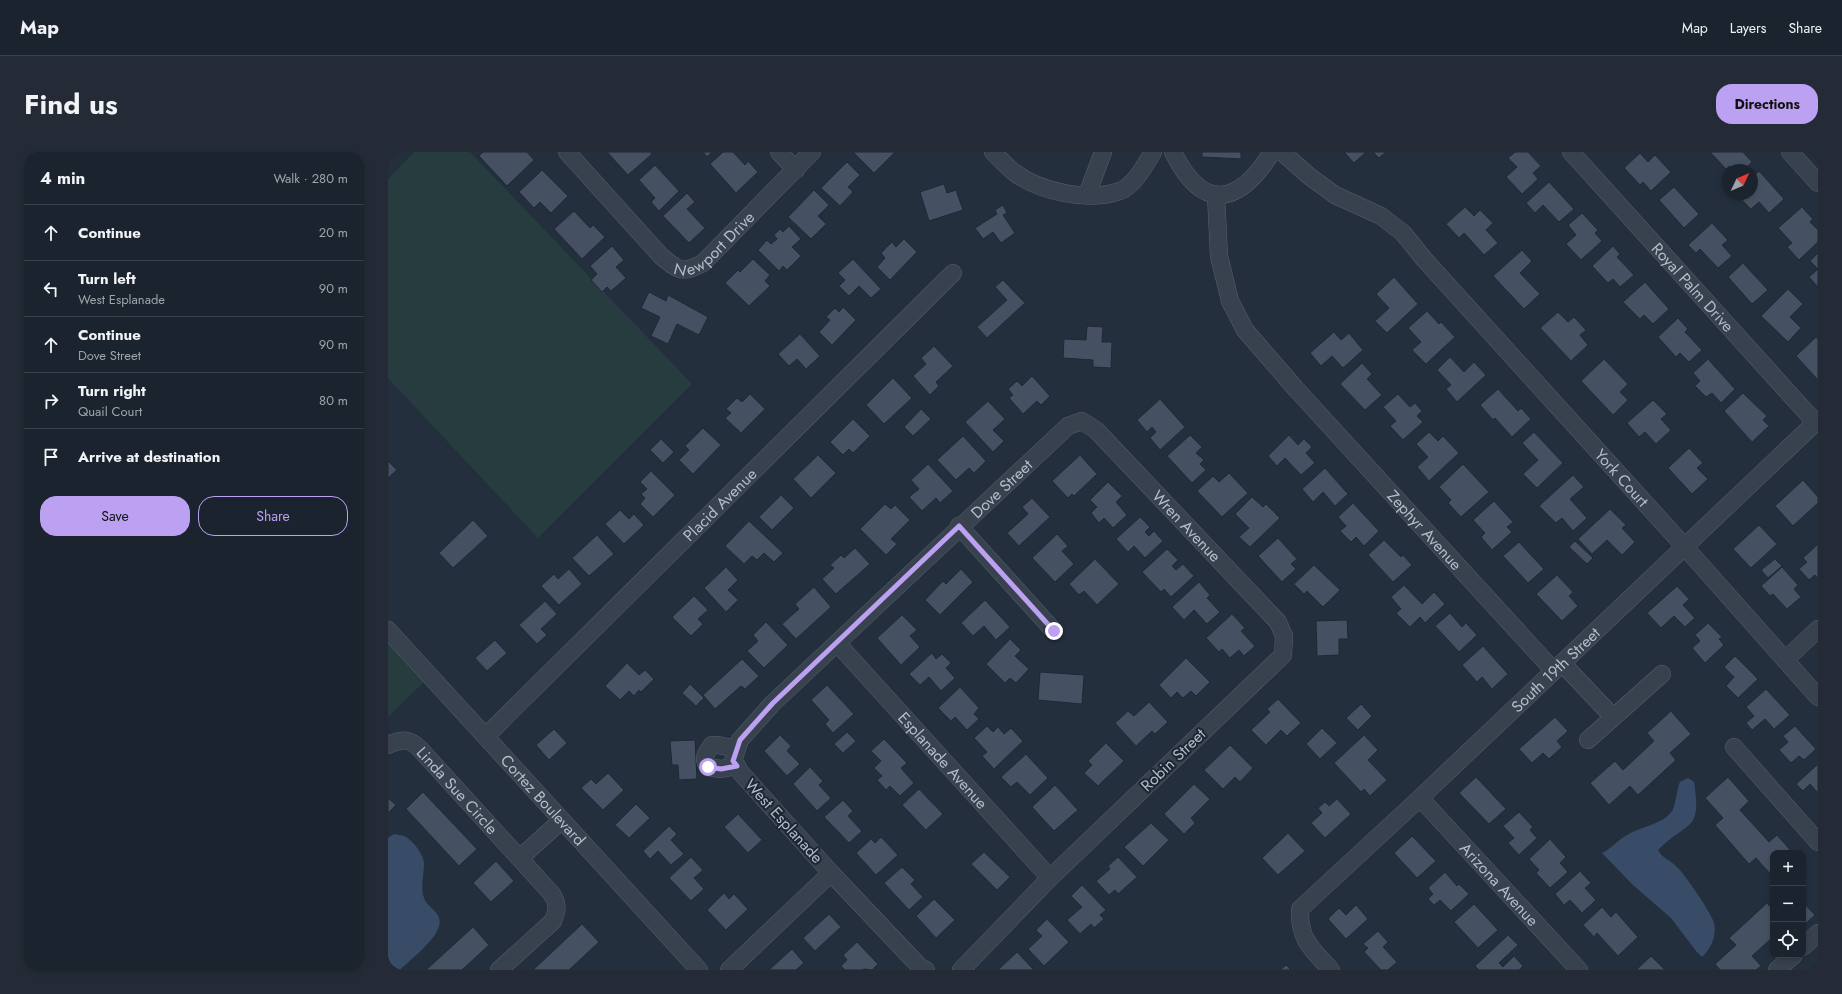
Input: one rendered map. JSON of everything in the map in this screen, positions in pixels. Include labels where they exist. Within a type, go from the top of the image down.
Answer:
[{"type":"street","name":"Newport Drive","points":[[567,152],[661,256],[674,267],[688,270],[703,263],[812,152]]},
{"type":"street","points":[[779,152],[796,170]]},
{"type":"street","points":[[993,152],[1015,173],[1038,187],[1064,193],[1087,195],[1120,191],[1133,181],[1153,152]]},
{"type":"street","points":[[1087,195],[1103,152]]},
{"type":"street","points":[[1173,152],[1191,181],[1206,193],[1222,196],[1239,190],[1257,174],[1272,152]]},
{"type":"street","name":"York Court","points":[[1282,152],[1309,176],[1335,195],[1381,216],[1403,233],[1818,697]]},
{"type":"street","name":"Royal Palm Drive","points":[[1571,152],[1817,421]]},
{"type":"street","points":[[1790,152],[1818,183]]},
{"type":"street","name":"Zephyr Avenue","points":[[1216,195],[1219,256],[1230,301],[1245,330],[1296,388],[1558,667],[1613,717]]},
{"type":"street","name":"Placid Avenue","points":[[486,736],[953,273]]},
{"type":"street","name":"Dove Street","points":[[836,643],[959,526],[1068,426],[1082,421]]},
{"type":"street","name":"Wren Avenue","points":[[1082,421],[1096,430],[1278,622],[1284,636]]},
{"type":"street","name":"South 19th Street","points":[[1332,970],[1306,942],[1300,922],[1300,909],[1420,798],[1817,421]]},
{"type":"street","points":[[959,526],[1054,631]]},
{"type":"street","points":[[1785,660],[1818,629]]},
{"type":"street","name":"Cortez Boulevard","points":[[388,630],[699,970]]},
{"type":"street","name":"Robin Street","points":[[961,970],[1050,878],[1283,655],[1284,636]]},
{"type":"street","points":[[737,766],[721,769],[708,767],[704,757],[712,746],[718,745],[737,749],[740,740],[773,703],[836,643]]},
{"type":"street","name":"Esplanade Avenue","points":[[836,643],[1050,878]]},
{"type":"street","points":[[1588,740],[1662,674]]},
{"type":"street","name":"Linda Sue Circle","points":[[388,745],[400,740],[413,742],[520,858],[551,893],[557,902],[557,912],[553,921],[499,970]]},
{"type":"street","points":[[1734,747],[1818,842]]},
{"type":"street","name":"West Esplanade","points":[[737,749],[733,761],[741,773],[831,873],[920,967],[926,970]]},
{"type":"street","name":"Arizona Avenue","points":[[1420,798],[1578,970]]},
{"type":"street","points":[[520,858],[562,820]]},
{"type":"street","points":[[729,970],[831,873]]},
{"type":"street","points":[[1806,944],[1818,933]]},
{"type":"street","points":[[1777,970],[1791,958]]},
{"type":"green space","points":[[414,152],[470,152],[692,384],[538,538],[388,378],[388,179]]},
{"type":"green space","points":[[388,640],[425,681],[388,717]]},
{"type":"water","points":[[1688,778],[1694,782],[1696,810],[1694,818],[1685,829],[1658,850],[1676,866],[1685,877],[1712,918],[1715,928],[1714,937],[1711,946],[1702,957],[1671,918],[1633,885],[1602,853],[1627,835],[1668,816],[1673,809],[1680,782]]},
{"type":"water","points":[[394,834],[409,839],[415,845],[424,860],[422,885],[424,898],[437,914],[440,921],[437,932],[428,944],[400,970],[388,970],[388,838]]},
{"type":"building","points":[[483,152],[527,152],[534,160],[507,186],[479,156]]},
{"type":"building","points":[[607,152],[650,152],[652,154],[628,175]]},
{"type":"building","points":[[703,152],[712,152],[707,157]]},
{"type":"building","points":[[723,152],[733,152],[745,165],[748,161],[758,172],[736,193],[710,164]]},
{"type":"building","points":[[853,152],[895,152],[874,173]]},
{"type":"building","points":[[1202,152],[1241,152],[1241,159],[1202,157]]},
{"type":"building","points":[[1344,152],[1366,152],[1354,163]]},
{"type":"building","points":[[1373,152],[1386,152],[1379,158]]},
{"type":"building","points":[[1515,152],[1528,152],[1541,166],[1533,173],[1538,179],[1522,194],[1506,177],[1517,167],[1508,158]]},
{"type":"building","points":[[1710,152],[1743,152],[1752,162],[1750,164],[1722,165]]},
{"type":"building","points":[[1640,153],[1648,162],[1655,155],[1671,172],[1651,191],[1643,182],[1640,185],[1624,168]]},
{"type":"building","points":[[847,162],[860,175],[848,187],[853,192],[840,206],[821,188]]},
{"type":"building","points":[[655,165],[679,191],[659,211],[651,202],[655,198],[639,180]]},
{"type":"building","points":[[542,170],[568,196],[551,213],[540,202],[534,208],[519,192]]},
{"type":"building","points":[[1759,171],[1784,199],[1769,213],[1759,202],[1751,209],[1742,200],[1758,200]]},
{"type":"building","points":[[1549,182],[1574,209],[1559,222],[1543,205],[1535,213],[1526,203]]},
{"type":"building","points":[[944,184],[947,193],[956,190],[963,210],[929,221],[920,192]]},
{"type":"building","points":[[1674,187],[1699,214],[1684,228],[1659,200]]},
{"type":"building","points":[[814,190],[829,205],[818,216],[826,224],[811,239],[788,217]]},
{"type":"building","points":[[687,193],[695,202],[687,209],[705,228],[689,243],[663,216]]},
{"type":"building","points":[[1003,205],[1007,213],[1003,215],[1015,233],[1001,243],[993,232],[983,239],[975,228],[997,214],[995,210]]},
{"type":"building","points":[[1465,207],[1474,216],[1480,210],[1493,223],[1486,230],[1498,243],[1484,255],[1464,233],[1459,238],[1446,224]]},
{"type":"building","points":[[1802,207],[1813,219],[1810,222],[1818,230],[1818,242],[1799,260],[1787,247],[1792,243],[1778,228]]},
{"type":"building","points":[[574,211],[590,228],[593,225],[605,237],[582,259],[554,229]]},
{"type":"building","points":[[1582,213],[1598,230],[1595,233],[1602,241],[1581,260],[1566,244],[1576,235],[1568,225]]},
{"type":"building","points":[[1712,223],[1728,240],[1722,245],[1732,256],[1718,268],[1700,249],[1696,253],[1688,245]]},
{"type":"building","points":[[789,226],[801,239],[792,247],[801,256],[787,270],[783,266],[779,271],[758,250],[767,240],[771,244],[777,239],[774,235],[780,229],[783,232]]},
{"type":"building","points":[[904,239],[917,252],[890,280],[877,267],[885,258],[881,253],[892,242],[896,247]]},
{"type":"building","points":[[612,246],[624,260],[616,267],[626,278],[611,291],[607,287],[602,292],[591,280],[597,274],[590,266]]},
{"type":"building","points":[[1613,246],[1620,254],[1617,257],[1634,275],[1620,287],[1613,279],[1608,283],[1592,266]]},
{"type":"building","points":[[1522,250],[1532,261],[1520,273],[1540,294],[1524,309],[1493,276]]},
{"type":"building","points":[[1818,253],[1818,269],[1810,261]]},
{"type":"building","points":[[753,259],[770,275],[765,281],[770,286],[749,306],[725,283],[738,270],[740,272]]},
{"type":"building","points":[[853,259],[881,289],[871,298],[859,286],[849,296],[839,286],[845,280],[838,273]]},
{"type":"building","points":[[1743,263],[1768,290],[1752,304],[1728,277]]},
{"type":"building","points":[[1818,269],[1818,287],[1809,277]]},
{"type":"building","points":[[1394,277],[1418,304],[1387,333],[1375,321],[1389,308],[1376,294]]},
{"type":"building","points":[[1003,280],[1025,303],[987,338],[977,327],[1007,300],[995,287]]},
{"type":"building","points":[[1645,282],[1669,309],[1653,324],[1644,315],[1640,319],[1623,302]]},
{"type":"building","points":[[1788,289],[1803,304],[1790,317],[1801,328],[1788,342],[1761,316]]},
{"type":"building","points":[[649,292],[666,301],[668,295],[708,317],[699,335],[677,324],[668,344],[651,336],[660,317],[641,308]]},
{"type":"building","points":[[843,307],[856,320],[832,345],[819,332],[830,320],[826,317],[835,308],[839,312]]},
{"type":"building","points":[[1427,311],[1439,324],[1441,322],[1455,337],[1426,364],[1412,350],[1421,342],[1408,328]]},
{"type":"building","points":[[1558,312],[1568,322],[1574,317],[1586,330],[1580,335],[1588,345],[1571,361],[1540,328]]},
{"type":"building","points":[[1678,318],[1688,329],[1685,332],[1702,350],[1689,362],[1680,353],[1676,357],[1658,337]]},
{"type":"building","points":[[1087,326],[1103,327],[1102,342],[1112,342],[1111,368],[1093,367],[1093,360],[1063,358],[1064,339],[1086,340]]},
{"type":"building","points":[[1334,332],[1341,340],[1349,333],[1363,350],[1343,368],[1332,356],[1321,366],[1310,353]]},
{"type":"building","points":[[800,334],[820,356],[806,369],[797,359],[789,366],[778,354]]},
{"type":"building","points":[[1816,337],[1818,339],[1818,380],[1796,356]]},
{"type":"building","points":[[934,346],[953,366],[936,382],[939,386],[930,395],[913,376],[926,364],[921,358]]},
{"type":"building","points":[[1450,357],[1464,372],[1474,362],[1486,375],[1457,402],[1446,389],[1451,385],[1437,370]]},
{"type":"building","points":[[1604,359],[1628,384],[1620,392],[1628,400],[1613,415],[1581,381]]},
{"type":"building","points":[[1708,359],[1735,389],[1721,403],[1712,393],[1706,397],[1695,386],[1700,381],[1693,373]]},
{"type":"building","points":[[1362,363],[1372,374],[1367,379],[1382,395],[1365,410],[1340,384]]},
{"type":"building","points":[[1032,376],[1050,396],[1041,405],[1037,401],[1023,414],[1009,398],[1013,395],[1008,389],[1017,381],[1022,386]]},
{"type":"building","points":[[893,378],[912,398],[884,424],[866,405]]},
{"type":"building","points":[[1498,389],[1518,411],[1521,408],[1531,419],[1512,437],[1495,418],[1493,420],[1480,405]]},
{"type":"building","points":[[1743,393],[1767,416],[1763,420],[1769,426],[1752,442],[1724,411]]},
{"type":"building","points":[[750,394],[765,409],[741,433],[725,418],[731,413],[726,409],[737,398],[742,402]]},
{"type":"building","points":[[1398,394],[1410,407],[1415,403],[1422,411],[1417,416],[1423,422],[1403,440],[1390,426],[1396,421],[1383,407]]},
{"type":"building","points":[[1160,399],[1185,427],[1160,450],[1150,438],[1156,432],[1152,427],[1147,432],[1137,420]]},
{"type":"building","points":[[1653,400],[1667,414],[1661,419],[1671,430],[1656,444],[1645,432],[1639,437],[1627,423]]},
{"type":"building","points":[[988,401],[1005,419],[993,430],[1004,441],[993,452],[965,422]]},
{"type":"building","points":[[921,409],[931,419],[913,436],[904,427]]},
{"type":"building","points":[[853,419],[870,436],[853,453],[849,449],[843,455],[830,442]]},
{"type":"building","points":[[703,428],[721,445],[693,474],[679,460],[689,450],[685,446]]},
{"type":"building","points":[[1429,432],[1438,441],[1443,436],[1459,453],[1429,481],[1417,467],[1428,457],[1416,444]]},
{"type":"building","points":[[1534,432],[1563,463],[1537,488],[1523,474],[1538,460],[1522,443]]},
{"type":"building","points":[[1190,435],[1202,447],[1196,453],[1204,460],[1200,464],[1206,470],[1192,483],[1167,456]]},
{"type":"building","points":[[1289,435],[1298,445],[1304,439],[1312,447],[1306,453],[1315,463],[1301,475],[1285,458],[1277,466],[1268,456]]},
{"type":"building","points":[[963,436],[986,461],[974,473],[969,468],[956,480],[937,460]]},
{"type":"building","points":[[661,439],[674,452],[663,463],[650,450]]},
{"type":"building","points":[[1689,448],[1703,463],[1697,468],[1708,479],[1692,494],[1668,468]]},
{"type":"building","points":[[818,455],[836,473],[811,498],[793,479]]},
{"type":"building","points":[[1080,455],[1097,474],[1074,496],[1072,494],[1068,498],[1052,481]]},
{"type":"building","points":[[388,461],[397,470],[388,478]]},
{"type":"building","points":[[928,464],[953,491],[940,503],[936,498],[922,511],[909,497],[919,489],[911,480]]},
{"type":"building","points":[[1463,464],[1489,492],[1461,517],[1448,503],[1451,500],[1439,487]]},
{"type":"building","points":[[1325,468],[1348,494],[1335,506],[1323,492],[1313,502],[1302,489]]},
{"type":"building","points":[[651,471],[675,495],[653,517],[640,504],[645,498],[641,494],[647,489],[640,482]]},
{"type":"building","points":[[1229,473],[1248,493],[1222,517],[1197,491],[1213,476],[1219,482]]},
{"type":"building","points":[[1573,475],[1584,487],[1570,499],[1587,518],[1573,531],[1562,518],[1556,523],[1539,506]]},
{"type":"building","points":[[1803,480],[1818,497],[1818,503],[1793,526],[1775,506]]},
{"type":"building","points":[[1108,482],[1122,496],[1116,502],[1127,515],[1113,528],[1104,518],[1099,523],[1091,513],[1097,507],[1090,500]]},
{"type":"building","points":[[781,495],[794,508],[772,530],[759,517]]},
{"type":"building","points":[[1252,497],[1263,507],[1266,504],[1280,518],[1250,547],[1239,537],[1249,528],[1235,514]]},
{"type":"building","points":[[1032,498],[1050,517],[1019,546],[1007,533],[1028,514],[1022,507]]},
{"type":"building","points":[[1494,501],[1513,522],[1507,527],[1512,532],[1492,550],[1481,537],[1485,533],[1473,520]]},
{"type":"building","points":[[1353,503],[1379,531],[1364,546],[1356,537],[1351,542],[1340,531],[1346,526],[1338,517]]},
{"type":"building","points":[[885,504],[891,509],[895,505],[910,520],[891,539],[897,544],[886,555],[860,529]]},
{"type":"building","points":[[1610,509],[1626,525],[1622,528],[1635,542],[1622,555],[1607,540],[1592,554],[1578,539]]},
{"type":"building","points":[[620,510],[629,519],[634,514],[644,525],[624,544],[605,524]]},
{"type":"building","points":[[1140,517],[1150,527],[1145,532],[1149,536],[1154,531],[1163,541],[1145,558],[1134,546],[1128,552],[1116,539]]},
{"type":"building","points":[[473,520],[488,536],[453,568],[439,553]]},
{"type":"building","points":[[749,521],[783,553],[774,562],[764,553],[757,560],[752,556],[744,564],[725,546]]},
{"type":"building","points":[[1759,525],[1777,544],[1751,568],[1733,549]]},
{"type":"building","points":[[1057,534],[1068,546],[1062,551],[1074,564],[1055,582],[1032,558]]},
{"type":"building","points":[[597,535],[614,554],[589,576],[572,558]]},
{"type":"building","points":[[1278,538],[1297,559],[1291,564],[1296,569],[1282,582],[1258,556]]},
{"type":"building","points":[[1384,540],[1401,557],[1403,555],[1412,565],[1393,582],[1368,555]]},
{"type":"building","points":[[1575,541],[1593,558],[1587,564],[1569,547]]},
{"type":"building","points":[[1519,542],[1544,569],[1528,583],[1503,556]]},
{"type":"building","points":[[1818,544],[1818,579],[1815,575],[1809,580],[1799,569],[1807,562],[1803,558]]},
{"type":"building","points":[[855,548],[870,564],[836,594],[822,579],[834,568],[830,565],[841,555],[844,558]]},
{"type":"building","points":[[1167,549],[1178,560],[1172,566],[1176,570],[1183,564],[1194,576],[1171,597],[1164,589],[1161,592],[1142,572]]},
{"type":"building","points":[[1095,559],[1119,584],[1097,605],[1084,591],[1079,595],[1069,584]]},
{"type":"building","points":[[1775,559],[1782,566],[1768,578],[1761,570]]},
{"type":"building","points":[[1314,565],[1340,590],[1323,607],[1307,591],[1304,594],[1294,584]]},
{"type":"building","points":[[726,567],[738,580],[728,590],[738,600],[726,612],[704,588]]},
{"type":"building","points":[[1782,567],[1798,585],[1794,589],[1801,597],[1787,609],[1773,594],[1770,596],[1761,586]]},
{"type":"building","points":[[569,569],[582,584],[559,605],[541,586],[554,574],[558,579]]},
{"type":"building","points":[[961,569],[973,582],[940,615],[925,600],[943,581],[946,584]]},
{"type":"building","points":[[1557,575],[1573,592],[1569,596],[1578,606],[1562,621],[1536,594]]},
{"type":"building","points":[[1199,582],[1210,595],[1207,598],[1220,612],[1207,624],[1194,610],[1184,620],[1172,607]]},
{"type":"building","points":[[1404,585],[1422,604],[1434,592],[1445,604],[1425,623],[1420,617],[1410,627],[1396,613],[1401,609],[1391,597]]},
{"type":"building","points":[[1677,586],[1689,599],[1683,605],[1695,618],[1685,627],[1674,616],[1661,628],[1647,613]]},
{"type":"building","points":[[814,587],[831,607],[796,639],[782,624],[799,609],[795,604]]},
{"type":"building","points":[[694,596],[708,610],[698,619],[703,624],[691,636],[672,617]]},
{"type":"building","points":[[985,600],[1010,627],[996,640],[984,626],[973,636],[961,623]]},
{"type":"building","points":[[545,601],[557,614],[541,629],[547,635],[537,644],[519,625]]},
{"type":"building","points":[[1450,613],[1462,627],[1466,623],[1477,635],[1459,652],[1435,626]]},
{"type":"building","points":[[1232,614],[1245,628],[1241,631],[1255,646],[1244,656],[1239,650],[1230,658],[1222,649],[1219,652],[1206,638]]},
{"type":"building","points":[[902,615],[917,630],[910,636],[920,647],[901,665],[877,638]]},
{"type":"building","points":[[1347,620],[1348,639],[1339,639],[1339,655],[1317,656],[1316,621]]},
{"type":"building","points":[[766,622],[788,645],[764,668],[747,651],[758,641],[753,635]]},
{"type":"building","points":[[1708,623],[1722,637],[1719,639],[1724,645],[1705,663],[1692,648],[1700,641],[1695,635]]},
{"type":"building","points":[[1010,639],[1021,650],[1015,656],[1029,669],[1016,683],[1010,678],[1005,683],[986,664]]},
{"type":"building","points":[[495,640],[507,653],[487,671],[475,658]]},
{"type":"building","points":[[1483,646],[1508,674],[1492,689],[1482,677],[1477,682],[1462,665]]},
{"type":"building","points":[[932,653],[936,659],[942,654],[951,663],[946,668],[955,678],[941,691],[929,677],[920,685],[909,674]]},
{"type":"building","points":[[1735,656],[1758,679],[1738,698],[1726,686],[1734,677],[1724,667]]},
{"type":"building","points":[[1186,658],[1210,682],[1196,696],[1191,691],[1183,698],[1177,692],[1171,698],[1159,685]]},
{"type":"building","points":[[742,659],[759,676],[745,689],[741,686],[715,709],[703,695]]},
{"type":"building","points":[[627,663],[639,675],[645,670],[654,679],[641,692],[639,690],[634,696],[629,691],[620,700],[605,686]]},
{"type":"building","points":[[1040,672],[1084,675],[1082,704],[1038,700]]},
{"type":"building","points":[[690,684],[704,698],[696,706],[682,693]]},
{"type":"building","points":[[827,685],[854,714],[833,733],[825,724],[829,720],[811,700]]},
{"type":"building","points":[[960,687],[979,708],[974,714],[979,719],[967,730],[955,717],[951,721],[938,708]]},
{"type":"building","points":[[1766,689],[1790,715],[1774,729],[1765,719],[1752,730],[1746,723],[1754,716],[1746,707]]},
{"type":"building","points":[[1278,699],[1301,723],[1287,736],[1281,730],[1266,745],[1251,730],[1270,712],[1267,709]]},
{"type":"building","points":[[1149,702],[1168,722],[1155,734],[1152,731],[1136,746],[1115,723],[1128,711],[1134,716]]},
{"type":"building","points":[[1361,704],[1372,716],[1358,730],[1346,718]]},
{"type":"building","points":[[1671,711],[1691,734],[1670,753],[1676,760],[1638,795],[1630,786],[1609,805],[1590,783],[1615,761],[1623,770],[1654,741],[1647,733]]},
{"type":"building","points":[[1555,717],[1568,731],[1557,741],[1562,747],[1549,759],[1543,753],[1532,763],[1519,749]]},
{"type":"building","points":[[987,726],[993,732],[998,727],[1004,734],[1011,728],[1023,741],[994,769],[982,756],[987,752],[974,738]]},
{"type":"building","points":[[1795,726],[1816,749],[1804,760],[1799,756],[1791,763],[1779,750],[1788,742],[1783,736]]},
{"type":"building","points":[[1322,728],[1337,743],[1320,759],[1306,744]]},
{"type":"building","points":[[554,729],[567,743],[549,760],[536,745]]},
{"type":"building","points":[[847,732],[856,741],[843,753],[834,744]]},
{"type":"building","points":[[780,735],[791,746],[787,751],[800,764],[787,776],[764,751]]},
{"type":"building","points":[[1364,735],[1378,750],[1368,760],[1387,780],[1370,796],[1364,789],[1361,792],[1334,763]]},
{"type":"building","points":[[884,739],[907,763],[901,768],[914,783],[900,796],[890,786],[886,790],[877,780],[882,776],[874,768],[881,761],[871,751]]},
{"type":"building","points":[[695,740],[697,779],[679,780],[678,765],[672,765],[670,741]]},
{"type":"building","points":[[1106,743],[1124,761],[1098,786],[1084,773],[1092,765],[1088,761]]},
{"type":"building","points":[[1230,745],[1253,768],[1240,782],[1235,777],[1223,789],[1204,770]]},
{"type":"building","points":[[1026,754],[1048,778],[1030,795],[1017,782],[1011,787],[1001,777]]},
{"type":"building","points":[[1818,764],[1818,793],[1810,784],[1803,791],[1796,784]]},
{"type":"building","points":[[810,767],[823,781],[819,785],[831,798],[817,811],[793,784]]},
{"type":"building","points":[[608,773],[624,790],[603,810],[581,788],[591,779],[596,784]]},
{"type":"building","points":[[1476,777],[1506,809],[1489,824],[1459,793]]},
{"type":"building","points":[[1728,777],[1749,801],[1740,810],[1769,842],[1777,835],[1790,850],[1770,850],[1770,874],[1756,858],[1749,864],[1715,825],[1723,818],[1705,798]]},
{"type":"building","points":[[1194,784],[1210,799],[1191,818],[1195,823],[1184,834],[1164,814]]},
{"type":"building","points":[[1055,785],[1078,810],[1054,831],[1032,807]]},
{"type":"building","points":[[919,789],[943,814],[926,830],[902,805]]},
{"type":"building","points":[[423,792],[477,849],[459,866],[406,809]]},
{"type":"building","points":[[388,798],[396,805],[388,813]]},
{"type":"building","points":[[1337,799],[1351,814],[1325,838],[1311,823],[1322,813],[1318,808],[1325,802],[1329,806]]},
{"type":"building","points":[[843,800],[853,811],[848,816],[862,831],[849,843],[824,817]]},
{"type":"building","points":[[636,804],[650,818],[629,838],[615,825]]},
{"type":"building","points":[[1519,812],[1533,827],[1530,830],[1537,838],[1519,855],[1508,843],[1514,838],[1503,826]]},
{"type":"building","points":[[738,814],[762,840],[748,853],[724,827]]},
{"type":"building","points":[[1151,823],[1169,840],[1143,866],[1124,847]]},
{"type":"building","points":[[669,826],[677,834],[671,840],[684,854],[671,865],[658,851],[650,859],[643,851]]},
{"type":"building","points":[[1288,833],[1305,851],[1278,875],[1262,858]]},
{"type":"building","points":[[1412,836],[1436,861],[1417,878],[1394,853]]},
{"type":"building","points":[[881,837],[898,855],[876,875],[856,853],[871,839],[875,843]]},
{"type":"building","points":[[1550,839],[1566,857],[1560,863],[1568,872],[1550,888],[1536,873],[1539,870],[1529,859]]},
{"type":"building","points":[[984,852],[1010,877],[997,890],[971,864]]},
{"type":"building","points":[[691,857],[703,870],[694,878],[704,889],[691,901],[669,878]]},
{"type":"building","points":[[1118,857],[1137,877],[1118,894],[1115,890],[1109,895],[1096,881],[1110,869],[1108,866]]},
{"type":"building","points":[[496,861],[514,881],[491,902],[473,883]]},
{"type":"building","points":[[902,867],[915,880],[911,884],[923,897],[909,910],[884,883]]},
{"type":"building","points":[[1580,871],[1591,883],[1585,888],[1596,900],[1582,913],[1570,900],[1564,905],[1555,894]]},
{"type":"building","points":[[1445,872],[1457,886],[1459,884],[1469,894],[1451,911],[1440,900],[1434,905],[1428,899],[1433,894],[1428,888]]},
{"type":"building","points":[[1082,885],[1106,910],[1100,915],[1104,919],[1094,928],[1091,924],[1080,934],[1067,920],[1082,907],[1071,896]]},
{"type":"building","points":[[724,893],[729,899],[734,894],[748,909],[726,930],[707,910]]},
{"type":"building","points":[[934,899],[955,920],[936,938],[916,916]]},
{"type":"building","points":[[1767,903],[1770,906],[1770,940],[1752,956],[1761,966],[1756,970],[1720,970],[1715,964],[1736,945],[1729,938]]},
{"type":"building","points":[[1474,904],[1498,930],[1478,948],[1454,922]]},
{"type":"building","points":[[1356,905],[1368,919],[1346,939],[1328,919],[1339,908],[1346,915]]},
{"type":"building","points":[[1806,905],[1815,915],[1806,923]]},
{"type":"building","points":[[1602,907],[1611,917],[1616,912],[1638,937],[1618,956],[1597,933],[1594,937],[1583,925]]},
{"type":"building","points":[[829,914],[841,927],[815,951],[803,938]]},
{"type":"building","points":[[1047,919],[1069,942],[1044,966],[1028,949],[1042,936],[1036,930]]},
{"type":"building","points":[[582,924],[599,942],[569,970],[533,970]]},
{"type":"building","points":[[473,927],[489,945],[462,970],[426,970]]},
{"type":"building","points":[[1378,931],[1388,942],[1383,947],[1397,962],[1388,970],[1381,970],[1364,952],[1368,948],[1363,944]]},
{"type":"building","points":[[1508,935],[1518,945],[1499,963],[1503,967],[1514,956],[1523,966],[1519,970],[1479,970],[1475,966]]},
{"type":"building","points":[[857,942],[878,964],[872,970],[845,970],[841,966],[847,960],[843,955]]},
{"type":"building","points":[[792,949],[804,963],[796,970],[769,970]]},
{"type":"building","points":[[1017,952],[1034,970],[998,970]]},
{"type":"building","points":[[1651,956],[1665,970],[1636,970]]},
{"type":"building","points":[[1286,965],[1291,970],[1280,970]]},
{"type":"route","points":[[708,767],[721,769],[737,766],[733,761],[740,740],[773,703],[959,526],[1054,631]]}]
